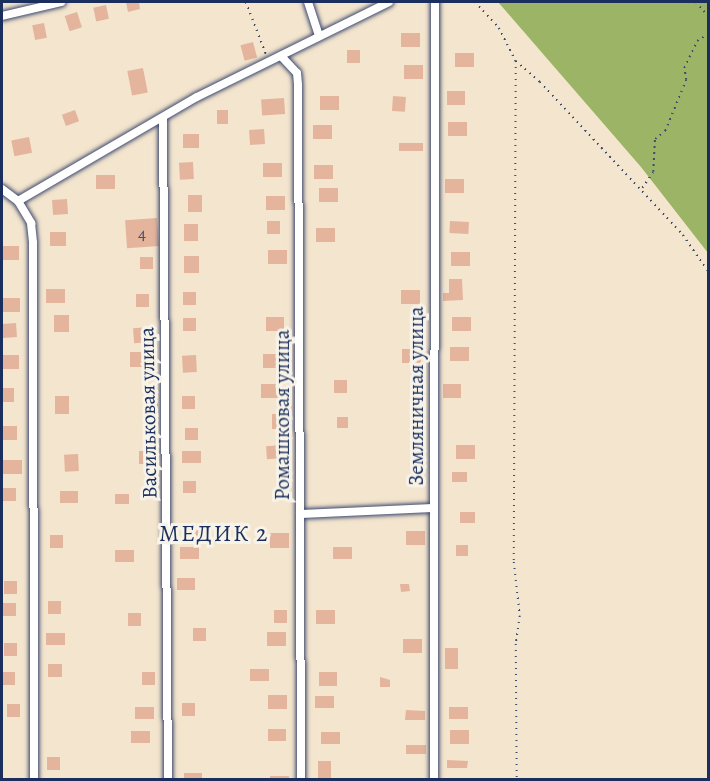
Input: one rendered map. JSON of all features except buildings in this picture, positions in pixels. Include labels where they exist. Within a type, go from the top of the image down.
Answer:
[{"type":"street","points":[[2,16],[46,3],[61,2]]},
{"type":"street","points":[[308,2],[319,35]]},
{"type":"street","points":[[18,201],[319,35],[389,2]]},
{"type":"street","name":"Земляничная улица","points":[[434,780],[432,13],[435,2]]},
{"type":"street","name":"Ромашковая улица","points":[[281,56],[297,73],[298,85],[301,780]]},
{"type":"street","name":"Васильковая улица","points":[[163,119],[168,780]]},
{"type":"street","points":[[2,189],[18,201],[32,223],[34,780]]},
{"type":"street","points":[[2,202],[9,195]]},
{"type":"street","points":[[300,514],[434,508]]},
{"type":"path","points":[[246,2],[269,62]]},
{"type":"path","points":[[476,2],[499,28],[516,61],[540,82],[641,189],[683,235],[708,271]]},
{"type":"path","points":[[696,2],[708,15]]},
{"type":"path","points":[[641,189],[653,172],[655,139],[665,131],[686,80],[684,68],[697,41],[708,34]]},
{"type":"path","points":[[516,61],[514,562],[520,616],[516,644],[517,780]]},
{"type":"green space","points":[[498,2],[708,2],[708,253],[641,167]]},
{"type":"district","name":"МЕДИК 2","points":[[214,534]]}]
